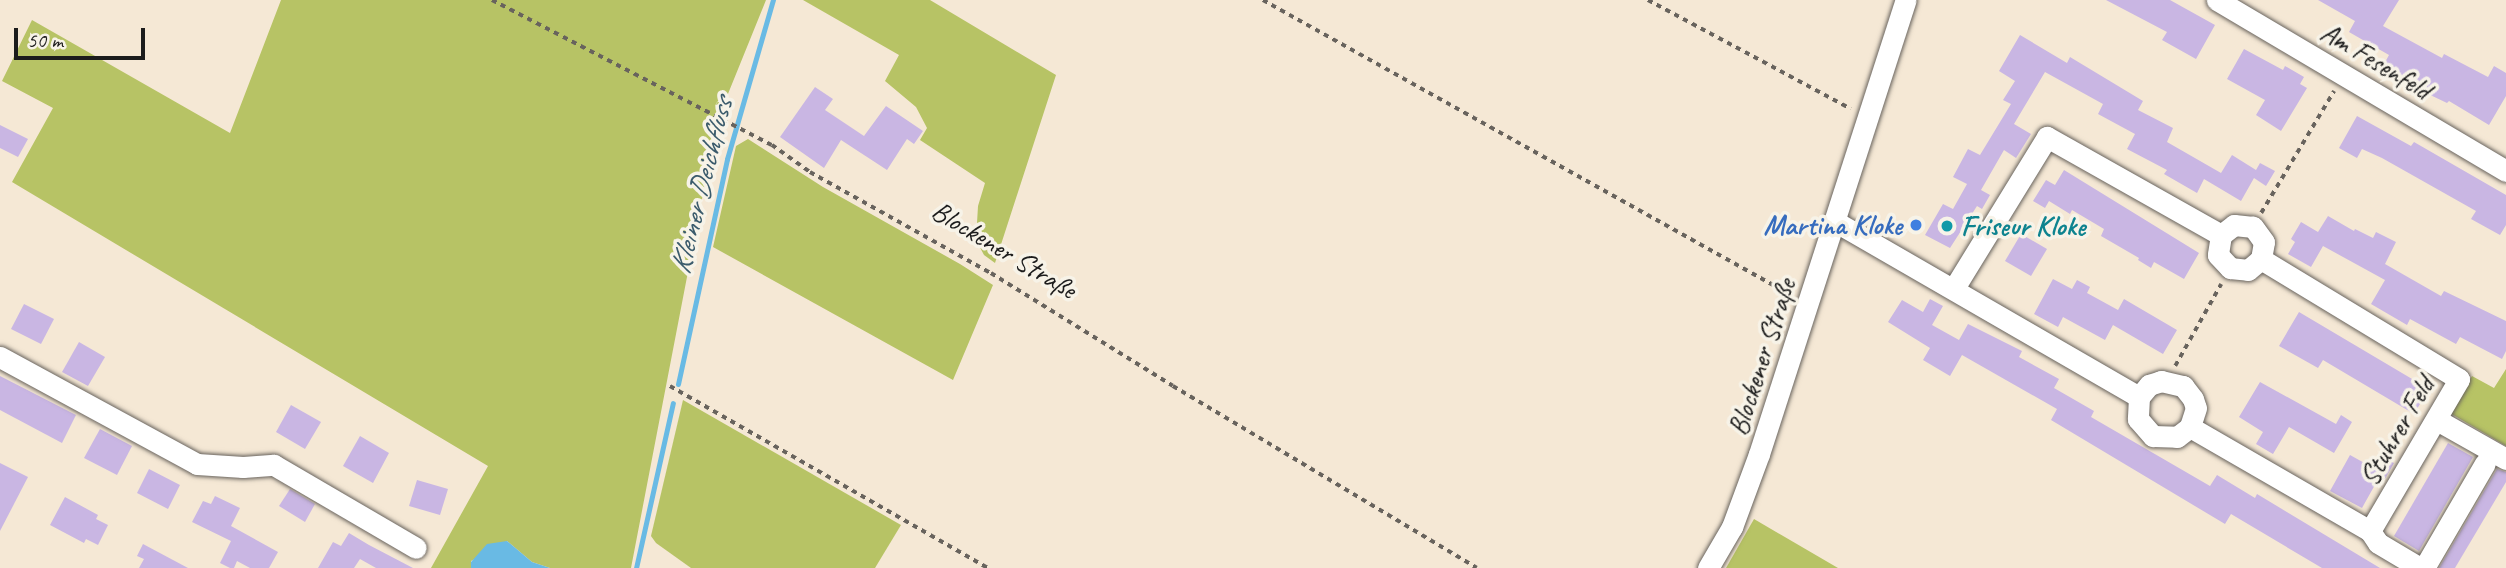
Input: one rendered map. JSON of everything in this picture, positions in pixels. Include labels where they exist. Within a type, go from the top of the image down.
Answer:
[{"type":"street","name":"Blockener Straße","points":[[1708,568],[1732,527],[1836,222],[1906,0]]},
{"type":"street","name":"Am Fesenfeld","points":[[2217,0],[2506,171]]},
{"type":"street","points":[[1954,288],[2047,137],[2221,235]]},
{"type":"street","points":[[1836,222],[2139,397]]},
{"type":"street","points":[[2234,225],[2253,227],[2264,242],[2261,259],[2248,270],[2230,268],[2218,255],[2221,235],[2234,225]]},
{"type":"street","name":"Stuhrer Feld","points":[[2190,427],[2370,531],[2459,379],[2261,259]]},
{"type":"street","points":[[0,357],[197,464],[243,467],[274,465],[416,548]]},
{"type":"street","points":[[2167,380],[2183,386],[2196,408],[2190,427],[2177,437],[2153,436],[2138,419],[2139,397],[2149,385],[2167,380]]},
{"type":"street","points":[[2370,531],[2378,543],[2422,568],[2496,461],[2437,420]]},
{"type":"path","name":"Blockener Straße","points":[[492,0],[741,128],[810,172],[991,273],[1476,568]]},
{"type":"path","points":[[1263,0],[1809,303]]},
{"type":"path","points":[[1648,0],[1868,118]]},
{"type":"path","points":[[2253,227],[2344,75]]},
{"type":"path","points":[[2167,380],[2230,268]]},
{"type":"path","points":[[670,386],[988,568]]},
{"type":"green space","points":[[281,0],[766,0],[717,121],[631,568],[550,568],[532,562],[507,541],[471,561],[471,568],[431,568],[488,466],[12,182],[53,108],[2,81],[32,20],[230,133]]},
{"type":"green space","points":[[803,0],[930,0],[1056,75],[995,263],[984,255],[976,240],[978,206],[985,183],[920,140],[927,128],[916,107],[885,81],[899,55]]},
{"type":"green space","points":[[748,139],[823,187],[993,285],[953,380],[713,247],[736,146]]},
{"type":"green space","points":[[2506,369],[2506,446],[2450,413],[2472,376],[2494,388]]},
{"type":"green space","points":[[683,400],[901,525],[875,568],[691,568],[656,543],[651,536]]},
{"type":"green space","points":[[1754,519],[1838,568],[1726,568]]},
{"type":"water","points":[[507,541],[532,562],[550,568],[471,568],[471,562],[487,544]]},
{"type":"building","points":[[2106,0],[2170,0],[2215,25],[2196,59],[2162,40],[2167,32]]},
{"type":"building","points":[[2318,0],[2399,0],[2383,26],[2442,58],[2444,54],[2488,77],[2494,66],[2506,73],[2506,96],[2489,125],[2449,101],[2447,103],[2424,92],[2426,89],[2383,66],[2389,55],[2349,32],[2355,21]]},
{"type":"building","points":[[2020,35],[2067,63],[2070,57],[2143,101],[2138,110],[2173,128],[2167,142],[2221,173],[2232,155],[2256,170],[2260,163],[2275,171],[2266,186],[2254,178],[2241,201],[2204,179],[2197,193],[2164,174],[2167,170],[2127,149],[2135,134],[2098,114],[2103,104],[2045,72],[2014,124],[2031,134],[2016,158],[2004,150],[1981,190],[1990,195],[1982,209],[1977,206],[1950,248],[1925,235],[1943,204],[1953,209],[1967,184],[1953,177],[1968,149],[1980,155],[2011,104],[2003,100],[2015,81],[1999,71]]},
{"type":"building","points":[[2244,49],[2283,70],[2285,66],[2304,77],[2300,84],[2307,88],[2281,131],[2256,115],[2265,100],[2227,79]]},
{"type":"building","points":[[815,87],[833,99],[825,110],[864,136],[886,106],[923,131],[914,144],[907,139],[887,170],[841,140],[824,168],[780,137]]},
{"type":"building","points":[[2357,116],[2411,146],[2414,142],[2506,195],[2506,225],[2500,235],[2471,219],[2476,211],[2382,158],[2362,149],[2357,158],[2339,148]]},
{"type":"building","points":[[0,125],[28,139],[18,157],[0,148]]},
{"type":"building","points":[[2064,170],[2199,253],[2184,279],[2154,262],[2151,268],[2138,260],[2139,258],[2101,236],[2104,229],[2072,210],[2070,214],[2049,201],[2045,208],[2033,201],[2046,180],[2055,185]]},
{"type":"building","points":[[2328,216],[2354,231],[2355,229],[2373,238],[2376,232],[2396,242],[2385,264],[2441,296],[2444,291],[2506,321],[2506,351],[2502,359],[2460,337],[2456,344],[2410,319],[2407,325],[2371,304],[2385,280],[2323,246],[2311,267],[2288,254],[2295,242],[2291,239],[2301,222],[2318,232]]},
{"type":"building","points":[[2021,234],[2047,249],[2031,276],[2005,261]]},
{"type":"building","points":[[2053,279],[2072,289],[2077,280],[2090,287],[2087,293],[2118,310],[2124,299],[2177,330],[2163,354],[2113,325],[2105,340],[2063,317],[2058,327],[2034,314]]},
{"type":"building","points":[[1930,299],[1943,306],[1932,325],[1959,340],[1968,324],[2022,351],[2019,357],[2059,379],[2054,388],[2094,411],[2091,417],[2210,486],[2217,475],[2255,498],[2257,494],[2380,568],[2322,568],[2231,514],[2225,524],[2051,420],[2057,409],[1962,355],[1950,376],[1923,360],[1930,348],[1888,322],[1902,300],[1923,312]]},
{"type":"building","points":[[24,304],[54,319],[41,344],[11,329]]},
{"type":"building","points":[[2299,312],[2429,389],[2414,414],[2323,360],[2318,368],[2279,346]]},
{"type":"building","points":[[79,342],[105,357],[88,386],[62,372]]},
{"type":"building","points":[[0,376],[76,415],[62,443],[0,410]]},
{"type":"building","points":[[2260,382],[2336,424],[2341,415],[2352,422],[2334,453],[2289,427],[2273,454],[2256,444],[2263,432],[2239,417]]},
{"type":"building","points":[[291,405],[321,422],[305,449],[276,432]]},
{"type":"building","points":[[100,429],[132,446],[117,475],[84,458]]},
{"type":"building","points":[[360,436],[389,453],[373,483],[343,466]]},
{"type":"building","points":[[2448,443],[2473,457],[2419,551],[2394,536]]},
{"type":"building","points":[[2350,455],[2377,470],[2384,458],[2394,463],[2381,486],[2376,483],[2362,508],[2330,491]]},
{"type":"building","points":[[0,463],[28,477],[0,531]]},
{"type":"building","points":[[149,469],[180,485],[168,509],[137,493]]},
{"type":"building","points":[[2497,469],[2506,472],[2506,482],[2455,568],[2439,568]]},
{"type":"building","points":[[417,480],[448,489],[440,515],[409,506]]},
{"type":"building","points":[[290,489],[315,504],[305,522],[279,506]]},
{"type":"building","points":[[215,496],[240,508],[231,526],[278,552],[269,568],[250,568],[237,561],[234,568],[230,568],[220,563],[231,541],[192,522],[203,501],[211,504]]},
{"type":"building","points":[[65,497],[98,515],[96,519],[108,525],[98,545],[86,539],[84,543],[50,525]]},
{"type":"building","points":[[349,533],[413,568],[376,568],[360,559],[354,568],[318,568],[333,542],[341,546]]},
{"type":"building","points":[[143,544],[188,568],[139,568],[144,559],[137,556]]},
{"type":"waterway","name":"Kleiner Deichfluss","points":[[678,384],[727,159],[773,0]]},
{"type":"waterway","name":"Kleiner Deichfluss","points":[[636,568],[673,403]]},
{"type":"place","name":"Martina Kloke","points":[[1916,225]]},
{"type":"place","name":"Friseur Kloke","points":[[1947,226]]}]
